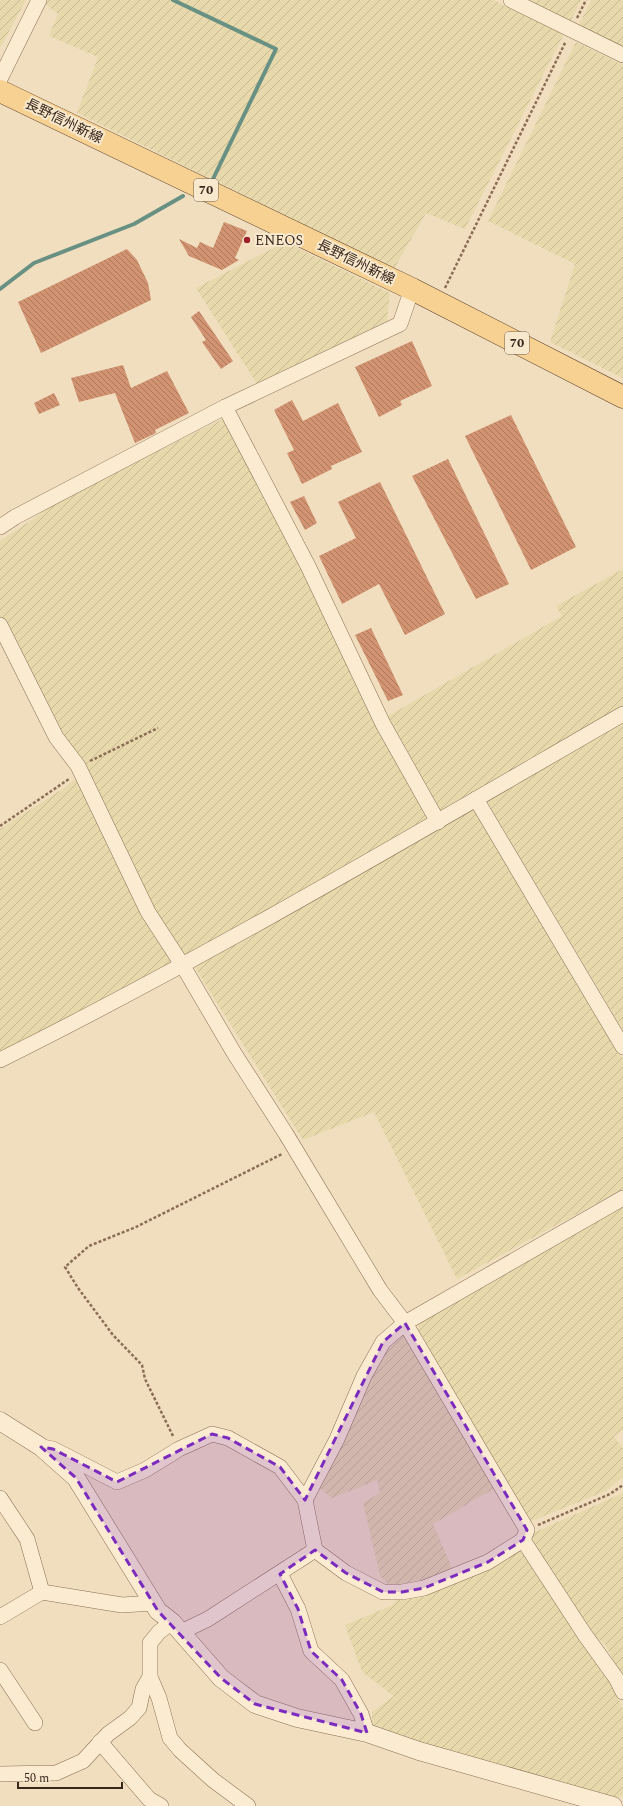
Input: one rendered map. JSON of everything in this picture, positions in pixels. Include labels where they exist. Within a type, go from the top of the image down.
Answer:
[{"type":"main road","name":"長野信州新線","points":[[0,90],[412,290],[623,397]]},
{"type":"street","points":[[0,79],[39,0]]},
{"type":"street","points":[[511,0],[623,55]]},
{"type":"street","points":[[0,526],[225,407],[400,324],[412,290]]},
{"type":"street","points":[[225,407],[308,566],[383,724],[438,822]]},
{"type":"street","points":[[0,626],[56,737],[78,766],[148,912],[183,966],[234,1053],[295,1148],[380,1290],[405,1323],[525,1535],[585,1635],[616,1678],[623,1692]]},
{"type":"street","points":[[0,1060],[183,966],[438,822],[623,714]]},
{"type":"street","points":[[476,799],[623,1047]]},
{"type":"street","points":[[305,1500],[336,1438],[364,1376],[383,1342],[405,1323],[623,1198]]},
{"type":"street","points":[[0,1421],[41,1447],[76,1478],[158,1611],[176,1627],[220,1678],[255,1704],[297,1718],[366,1733],[419,1751],[613,1806]]},
{"type":"street","points":[[41,1447],[52,1448],[117,1482],[145,1470],[179,1449],[212,1434],[228,1438],[280,1467],[305,1500],[315,1550],[346,1573],[383,1592],[402,1592],[424,1588],[488,1562],[525,1535]]},
{"type":"street","points":[[0,1498],[27,1539],[42,1592]]},
{"type":"street","points":[[248,1806],[213,1780],[180,1750],[170,1738],[159,1698],[150,1677],[150,1643],[159,1632],[208,1619],[280,1574],[315,1550]]},
{"type":"street","points":[[280,1574],[298,1609],[311,1651],[342,1680],[361,1714],[366,1733]]},
{"type":"street","points":[[0,1617],[42,1592],[122,1605],[154,1603]]},
{"type":"street","points":[[0,1670],[10,1688],[35,1724]]},
{"type":"street","points":[[0,1774],[56,1773],[83,1761],[108,1734],[130,1718],[139,1708],[143,1689],[150,1677]]},
{"type":"street","points":[[100,1742],[149,1799],[161,1806]]},
{"type":"path","points":[[438,303],[586,0]]},
{"type":"path","points":[[179,1449],[145,1379],[142,1365],[113,1335],[78,1288],[65,1267],[89,1246],[136,1227],[295,1148]]},
{"type":"path","points":[[525,1535],[610,1494],[623,1485]]},
{"type":"highlighted area","points":[[405,1323],[527,1530],[523,1540],[488,1562],[424,1588],[402,1592],[383,1592],[346,1573],[315,1550],[280,1574],[298,1609],[311,1651],[342,1680],[361,1714],[367,1733],[255,1704],[221,1678],[158,1611],[76,1478],[41,1447],[53,1449],[117,1482],[212,1434],[228,1438],[280,1467],[305,1500],[383,1342]]},
{"type":"shaded area","points":[[0,0],[26,0],[0,48]]},
{"type":"shaded area","points":[[46,0],[493,0],[564,34],[465,229],[426,213],[394,269],[77,113],[98,57],[49,36],[58,14],[44,3]]},
{"type":"shaded area","points":[[522,0],[581,0],[570,23]]},
{"type":"shaded area","points":[[591,0],[623,0],[623,51],[577,29]]},
{"type":"shaded area","points":[[576,42],[623,65],[623,378],[550,342],[575,264],[488,221]]},
{"type":"shaded area","points":[[285,242],[390,293],[387,321],[257,384],[196,288]]},
{"type":"shaded area","points":[[225,418],[433,820],[185,958],[158,921],[0,623],[0,541],[69,495]]},
{"type":"shaded area","points":[[623,569],[623,706],[442,813],[388,716],[562,616],[556,606]]},
{"type":"shaded area","points":[[623,718],[623,1030],[488,803],[491,796]]},
{"type":"shaded area","points":[[78,777],[174,963],[0,1058],[0,829],[64,788]]},
{"type":"shaded area","points":[[473,808],[623,1059],[623,1189],[457,1279],[374,1112],[303,1140],[194,966]]},
{"type":"shaded area","points":[[623,1205],[623,1430],[614,1436],[623,1449],[623,1477],[606,1491],[529,1522],[418,1329],[420,1319]]},
{"type":"shaded area","points":[[405,1332],[497,1487],[433,1524],[453,1570],[414,1586],[391,1587],[380,1576],[363,1503],[380,1493],[377,1480],[332,1498],[318,1487],[386,1346]]},
{"type":"shaded area","points":[[623,1493],[623,1680],[605,1644],[590,1633],[532,1542],[533,1533]]},
{"type":"shaded area","points":[[521,1549],[608,1671],[623,1710],[623,1795],[616,1800],[372,1728],[372,1712],[394,1696],[362,1672],[345,1625],[393,1605],[398,1598]]},
{"type":"building","points":[[224,222],[247,231],[235,258],[239,260],[222,270],[189,256],[179,239],[197,248],[200,242],[213,248]]},
{"type":"building","points":[[127,249],[137,260],[148,283],[151,300],[41,353],[18,302]]},
{"type":"building","points":[[199,311],[233,361],[221,369],[202,342],[206,340],[191,317]]},
{"type":"building","points":[[412,341],[432,386],[400,401],[402,405],[379,417],[355,367]]},
{"type":"building","points":[[123,365],[131,388],[167,371],[189,413],[155,430],[156,433],[135,443],[115,393],[79,402],[71,378]]},
{"type":"building","points":[[54,393],[60,405],[39,414],[34,403]]},
{"type":"building","points":[[292,400],[303,421],[338,403],[362,452],[331,466],[332,469],[302,484],[287,453],[294,450],[274,410]]},
{"type":"building","points":[[511,415],[576,547],[531,570],[465,436]]},
{"type":"building","points":[[448,459],[509,584],[476,599],[412,476]]},
{"type":"building","points":[[380,482],[445,614],[405,635],[379,584],[342,604],[319,556],[356,538],[338,502]]},
{"type":"building","points":[[304,496],[317,523],[305,530],[290,502]]},
{"type":"building","points":[[371,628],[403,695],[388,701],[355,635]]},
{"type":"waterway","points":[[173,0],[276,49],[213,179]]},
{"type":"waterway","points":[[0,289],[34,263],[134,224],[183,196]]},
{"type":"place","name":"ENEOS","points":[[247,240]]}]
